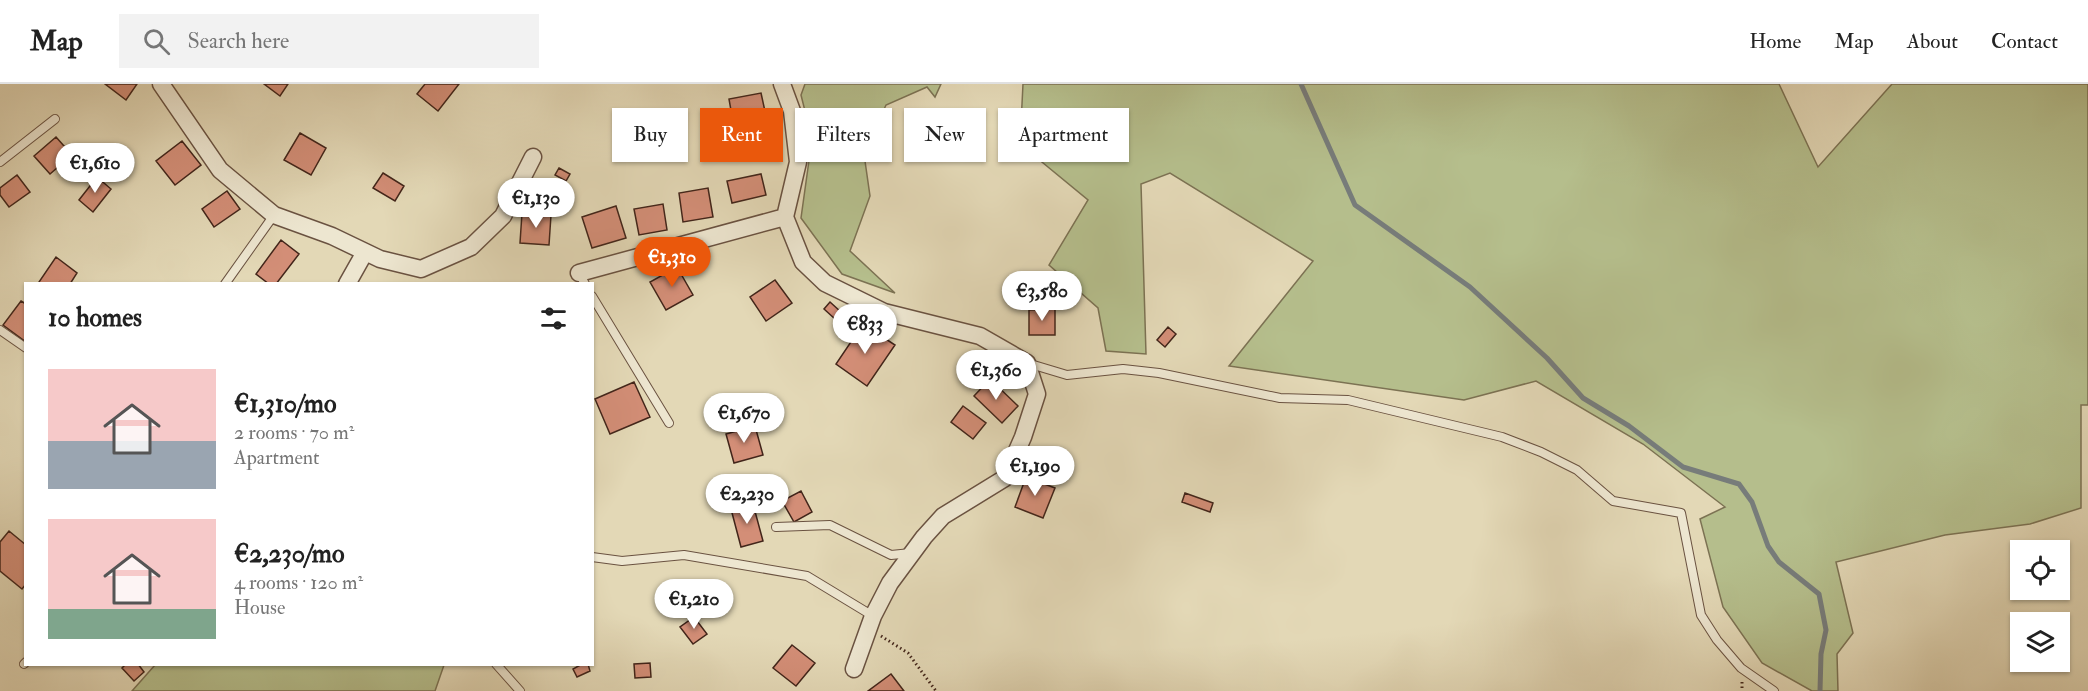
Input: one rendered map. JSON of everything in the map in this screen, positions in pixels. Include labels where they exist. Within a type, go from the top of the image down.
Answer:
[{"type":"street","points":[[161,84],[220,170],[274,215],[332,236],[380,259],[421,269],[471,247],[503,216],[533,157]]},
{"type":"street","points":[[782,84],[792,111],[798,162],[785,217],[803,262],[825,284],[884,312],[980,336],[1027,363],[1036,394],[1023,437],[1005,478],[943,516],[912,553],[890,582],[871,622],[854,669]]},
{"type":"street","points":[[582,278],[785,217]]},
{"type":"street","points":[[348,282],[365,252]]},
{"type":"lane","points":[[0,162],[55,119]]},
{"type":"lane","points":[[226,282],[274,215]]},
{"type":"lane","points":[[594,299],[669,423]]},
{"type":"lane","points":[[0,330],[24,347]]},
{"type":"lane","points":[[1027,363],[1067,375],[1123,369],[1159,373],[1280,398],[1348,400],[1502,437],[1541,452],[1577,470],[1613,501],[1681,513],[1701,615],[1717,640],[1741,668],[1774,691]]},
{"type":"lane","points":[[776,527],[830,525],[891,555],[912,553]]},
{"type":"lane","points":[[594,557],[622,561],[684,555],[807,576],[871,622]]},
{"type":"lane","points":[[498,666],[520,691]]},
{"type":"path","points":[[871,622],[908,653],[936,691]]},
{"type":"green space","points":[[805,84],[941,84],[935,97],[927,87],[886,105],[885,108],[804,108],[801,95]]},
{"type":"green space","points":[[1023,84],[1779,84],[1818,167],[1892,84],[2088,84],[2088,405],[2081,405],[2081,508],[2030,524],[1945,535],[1836,562],[1853,633],[1837,654],[1838,691],[1812,691],[1762,663],[1723,607],[1700,519],[1725,507],[1643,444],[1536,381],[1464,400],[1229,366],[1313,261],[1170,173],[1141,184],[1146,354],[1106,351],[1098,308],[1049,265],[1088,200],[1042,162],[1129,162],[1129,108],[1022,108]]},
{"type":"green space","points":[[809,162],[865,162],[870,196],[850,251],[895,293],[842,274],[801,218]]},
{"type":"green space","points":[[154,666],[444,666],[435,691],[132,691]]},
{"type":"building","points":[[105,84],[137,84],[126,100]]},
{"type":"building","points":[[264,84],[288,84],[280,96]]},
{"type":"building","points":[[425,84],[459,84],[438,111],[417,94]]},
{"type":"building","points":[[761,93],[764,108],[731,108],[729,99]]},
{"type":"building","points":[[300,133],[326,148],[311,175],[284,160]]},
{"type":"building","points":[[56,137],[72,155],[50,174],[34,156]]},
{"type":"building","points":[[182,141],[201,165],[175,185],[156,161]]},
{"type":"building","points":[[559,168],[570,174],[566,181],[555,175]]},
{"type":"building","points":[[383,173],[404,186],[395,201],[373,188]]},
{"type":"building","points":[[761,174],[766,195],[732,203],[727,181]]},
{"type":"building","points":[[17,175],[30,192],[9,207],[0,195],[0,188]]},
{"type":"building","points":[[97,177],[111,189],[93,212],[79,200]]},
{"type":"building","points":[[708,188],[713,217],[683,222],[679,193]]},
{"type":"building","points":[[227,191],[240,209],[214,227],[202,209]]},
{"type":"building","points":[[663,204],[667,230],[639,235],[634,209]]},
{"type":"building","points":[[616,206],[626,238],[592,248],[582,217]]},
{"type":"building","points":[[522,213],[551,215],[549,245],[520,243]]},
{"type":"building","points":[[281,240],[299,254],[278,282],[266,282],[256,274]]},
{"type":"building","points":[[56,257],[77,273],[71,282],[39,282]]},
{"type":"building","points":[[677,267],[693,295],[666,310],[650,282]]},
{"type":"building","points":[[775,280],[792,303],[766,321],[750,297]]},
{"type":"building","points":[[21,301],[24,303],[24,341],[3,325]]},
{"type":"building","points":[[830,302],[841,312],[835,319],[824,309]]},
{"type":"building","points":[[1055,309],[1055,335],[1029,335],[1029,310]]},
{"type":"building","points":[[863,324],[895,345],[867,386],[836,364]]},
{"type":"building","points":[[1168,327],[1176,334],[1165,347],[1157,340]]},
{"type":"building","points":[[990,379],[1018,406],[1002,423],[974,396]]},
{"type":"building","points":[[634,382],[650,417],[610,434],[595,399]]},
{"type":"building","points":[[963,406],[986,423],[973,439],[951,422]]},
{"type":"building","points":[[755,426],[763,455],[734,463],[726,434]]},
{"type":"building","points":[[1026,477],[1055,488],[1043,518],[1015,507]]},
{"type":"building","points":[[801,491],[812,512],[794,522],[782,501]]},
{"type":"building","points":[[1185,493],[1213,503],[1210,512],[1182,502]]},
{"type":"building","points":[[753,504],[763,541],[741,547],[731,509]]},
{"type":"building","points":[[9,531],[24,543],[24,586],[22,589],[0,571],[0,542]]},
{"type":"building","points":[[694,617],[707,634],[693,644],[680,627]]},
{"type":"building","points":[[792,645],[815,663],[796,686],[773,668]]},
{"type":"building","points":[[650,663],[651,677],[635,678],[634,664]]},
{"type":"building","points":[[140,666],[144,672],[134,681],[122,668]]},
{"type":"building","points":[[578,666],[589,666],[590,671],[577,677],[573,669]]},
{"type":"building","points":[[891,674],[904,691],[868,691]]},
{"type":"waterway","points":[[1301,84],[1355,205],[1470,287],[1547,358],[1583,398],[1629,426],[1683,467],[1739,484],[1752,502],[1768,546],[1779,562],[1819,594],[1826,630],[1821,654],[1820,691]]}]
